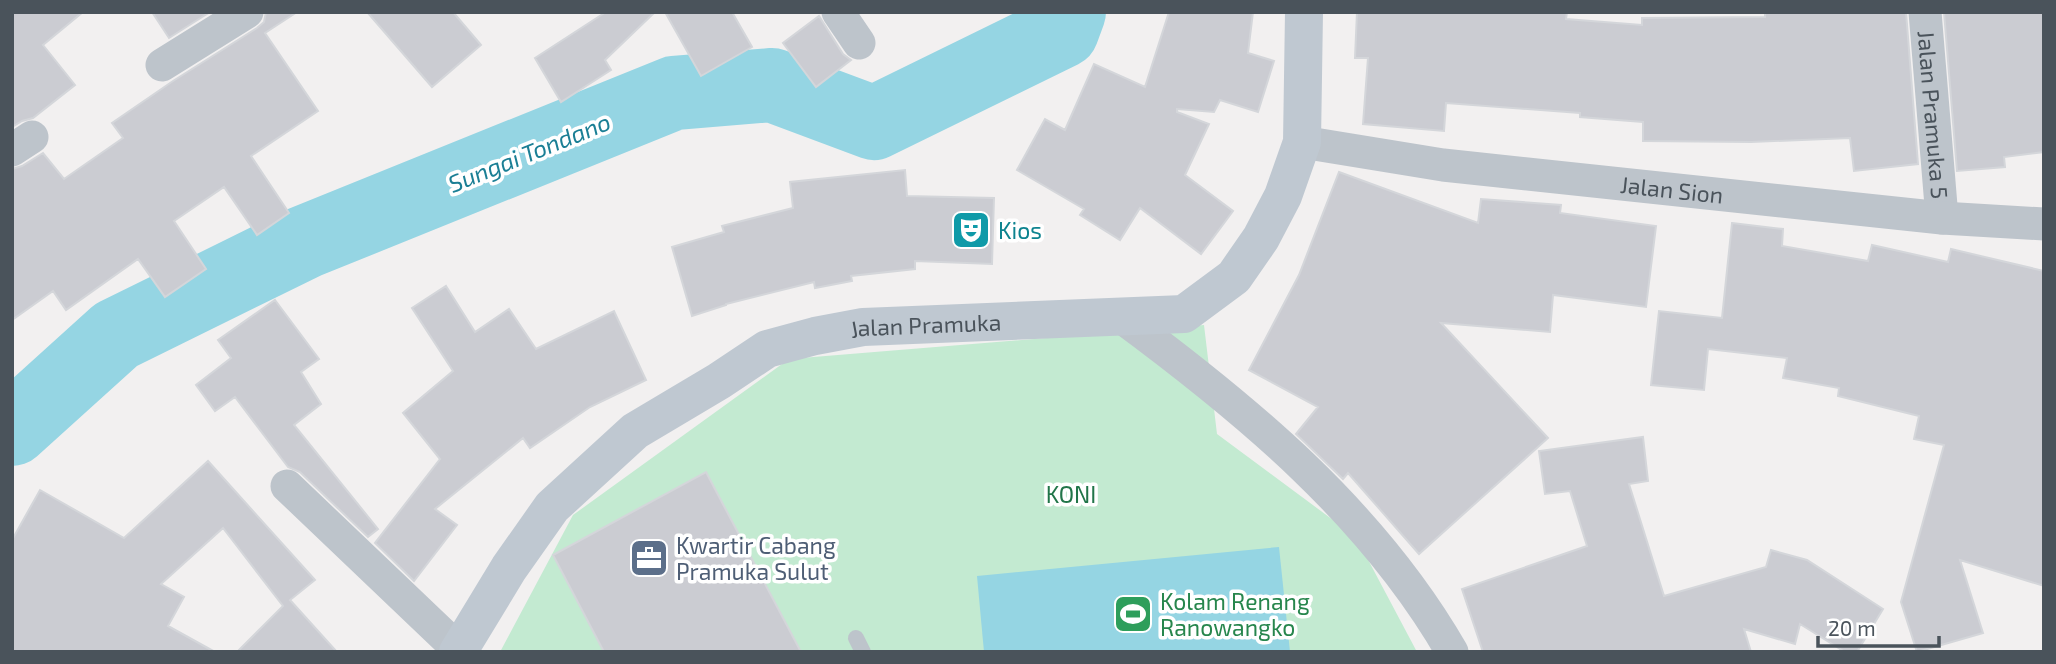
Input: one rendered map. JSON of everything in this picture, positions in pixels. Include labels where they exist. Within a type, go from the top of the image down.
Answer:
[{"type":"street","points":[[162,65],[247,12]]},
{"type":"street","points":[[838,12],[859,43]]},
{"type":"street","name":"Jalan Pramuka","points":[[459,651],[509,568],[552,507],[635,431],[767,349],[863,327],[1184,314],[1234,276],[1261,238],[1283,196],[1302,142],[1304,12]]},
{"type":"street","name":"Jalan Pramuka 5","points":[[1925,12],[1942,218]]},
{"type":"street","name":"Jalan Sion","points":[[1302,142],[1443,165],[1942,218],[2044,224]]},
{"type":"street","points":[[1120,316],[1203,378],[1304,467],[1370,537],[1438,627],[1452,652]]},
{"type":"street","points":[[287,486],[459,651]]},
{"type":"green space","name":"KONI","points":[[1204,325],[1217,434],[1356,537],[1417,652],[500,652],[573,515],[789,359]]},
{"type":"water","name":"Kolam Renang Ranowangko","points":[[1279,547],[1290,652],[984,652],[977,576]]},
{"type":"building","points":[[12,12],[83,12],[43,45],[75,85],[33,118],[12,127]]},
{"type":"building","points":[[152,12],[210,12],[169,38]]},
{"type":"building","points":[[266,12],[297,12],[265,33],[318,111],[251,156],[289,213],[257,235],[224,187],[174,221],[206,269],[165,297],[138,259],[66,310],[53,291],[12,320],[12,169],[43,153],[64,179],[123,138],[112,123],[257,28],[264,22]]},
{"type":"building","points":[[367,12],[453,12],[481,45],[432,87]]},
{"type":"building","points":[[606,12],[655,12],[605,60],[611,70],[561,102],[535,58]]},
{"type":"building","points":[[665,12],[732,12],[752,47],[701,76]]},
{"type":"building","points":[[1169,12],[1253,12],[1248,53],[1274,61],[1258,112],[1220,100],[1214,112],[1177,109],[1177,112],[1209,124],[1185,175],[1233,211],[1201,254],[1140,208],[1120,240],[1080,215],[1084,209],[1017,170],[1045,119],[1065,130],[1094,64],[1145,87]]},
{"type":"building","points":[[1357,12],[1567,12],[1566,19],[1642,25],[1642,18],[1765,17],[1765,12],[1906,12],[1918,164],[1854,171],[1850,138],[1751,142],[1643,141],[1643,122],[1580,117],[1580,113],[1446,103],[1444,131],[1363,124],[1368,58],[1355,58]]},
{"type":"building","points":[[1944,12],[2044,12],[2044,152],[2004,157],[2005,167],[1957,171]]},
{"type":"building","points":[[819,16],[843,54],[851,60],[816,87],[783,43]]},
{"type":"building","points":[[905,170],[907,196],[994,198],[992,264],[915,261],[915,269],[851,276],[852,281],[815,288],[814,282],[726,304],[692,316],[672,247],[724,232],[722,226],[793,208],[790,182]]},
{"type":"building","points":[[1339,172],[1478,223],[1481,199],[1561,205],[1560,213],[1656,226],[1646,307],[1553,295],[1550,332],[1441,323],[1548,438],[1419,554],[1348,473],[1343,479],[1296,434],[1318,407],[1249,370],[1299,275]]},
{"type":"building","points":[[1732,223],[1783,229],[1782,246],[1868,261],[1872,245],[1948,262],[1951,249],[2044,271],[2044,586],[1960,560],[1983,633],[1917,652],[1901,602],[1944,445],[1914,439],[1919,416],[1838,396],[1839,388],[1783,378],[1787,358],[1708,349],[1704,390],[1651,385],[1659,311],[1722,318]]},
{"type":"building","points":[[446,286],[475,332],[509,309],[536,349],[614,311],[646,380],[590,407],[530,448],[523,438],[435,509],[457,525],[414,581],[375,543],[440,459],[403,413],[453,371],[412,308]]},
{"type":"building","points":[[275,300],[319,359],[301,372],[321,404],[294,425],[378,529],[368,537],[300,472],[288,467],[235,397],[215,411],[196,385],[231,358],[218,340]]},
{"type":"building","points":[[1643,437],[1648,481],[1629,484],[1664,596],[1766,567],[1771,550],[1807,560],[1883,609],[1857,652],[1845,652],[1800,624],[1795,644],[1744,629],[1751,652],[1483,652],[1462,589],[1587,546],[1570,491],[1545,494],[1539,451]]},
{"type":"building","points":[[208,461],[315,580],[290,600],[337,652],[237,652],[283,606],[223,528],[161,584],[184,597],[168,626],[215,652],[12,652],[12,540],[40,490],[124,538]]},
{"type":"building","points":[[706,472],[801,652],[604,652],[553,555]]},
{"type":"waterway","name":"Sungai Tondano","points":[[12,429],[116,335],[305,242],[674,93],[772,85],[874,123],[1062,31],[1069,12]]},
{"type":"place","name":"Kios","points":[[971,230]]},
{"type":"place","name":"Kwartir Cabang Pramuka Sulut","points":[[649,558]]},
{"type":"place","name":"Kolam Renang Ranowangko","points":[[1133,614]]}]
